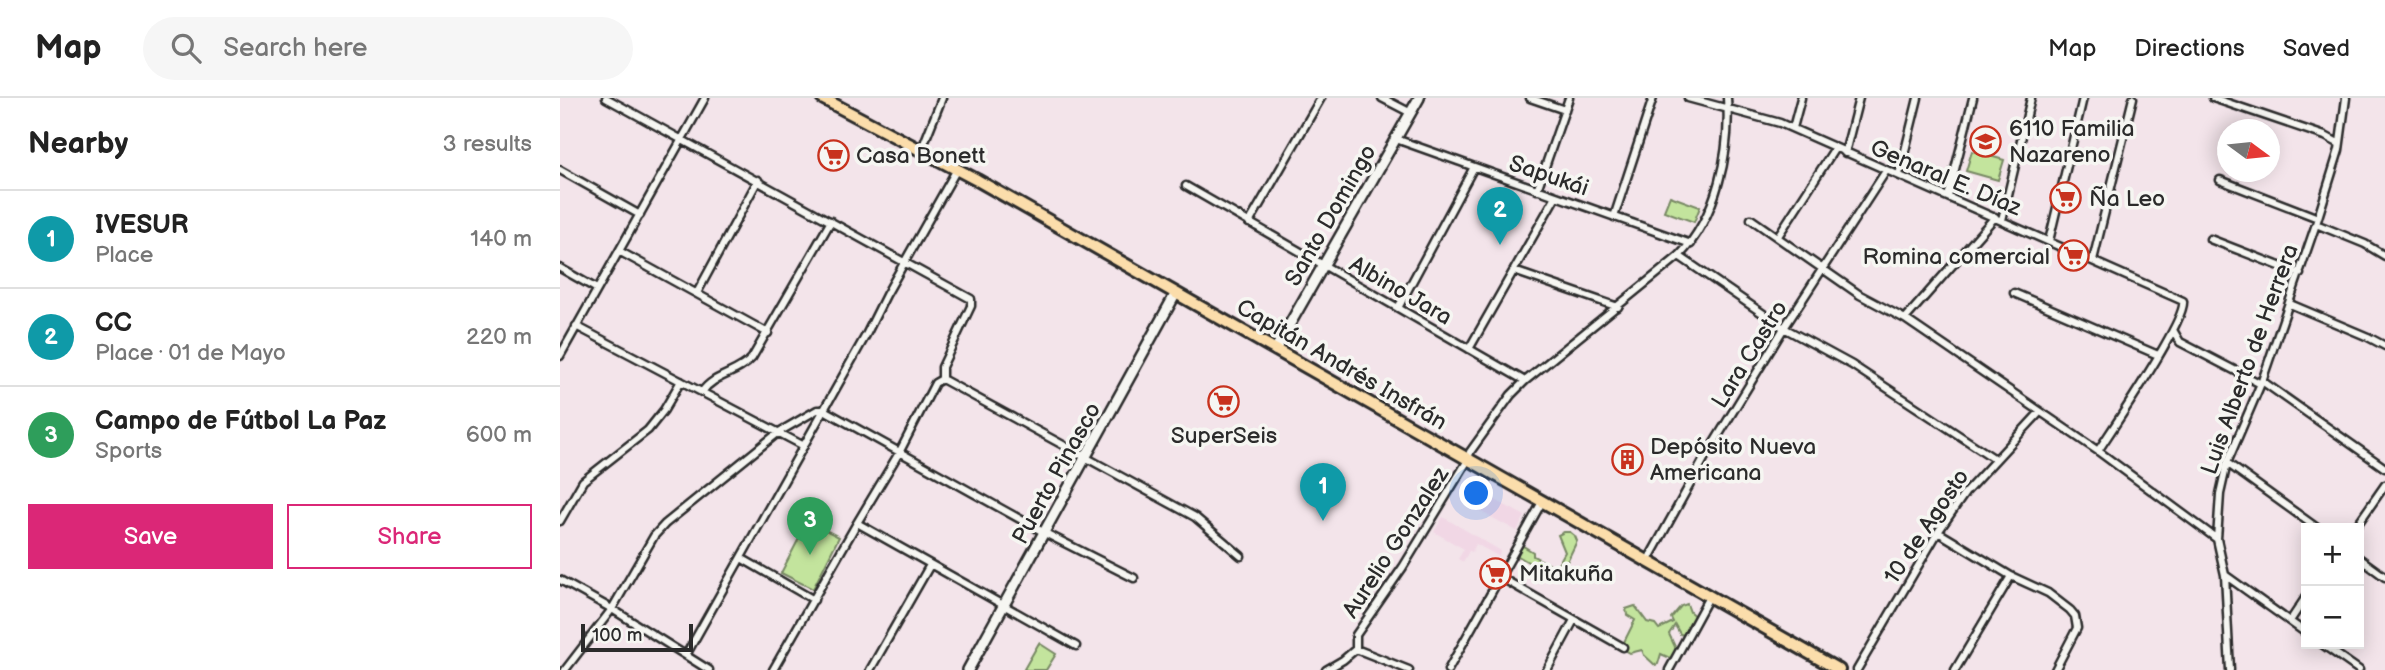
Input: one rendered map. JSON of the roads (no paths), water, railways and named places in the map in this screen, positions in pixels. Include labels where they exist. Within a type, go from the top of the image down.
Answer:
[{"type":"main road","name":"Capitán Andrés Insfrán","points":[[822,98],[957,169],[1839,670]]},
{"type":"street","points":[[606,98],[968,296],[972,302],[942,367],[942,379]]},
{"type":"street","points":[[560,356],[705,98]]},
{"type":"street","points":[[921,151],[942,98]]},
{"type":"street","points":[[1249,223],[1321,98]]},
{"type":"street","points":[[1382,98],[1411,113]]},
{"type":"street","name":"Santo Domingo","points":[[1275,350],[1419,98]]},
{"type":"street","points":[[1530,98],[1565,110]]},
{"type":"street","points":[[1538,190],[1569,98]]},
{"type":"street","points":[[1614,217],[1653,98]]},
{"type":"street","name":"Genaral E. Díaz","points":[[1688,98],[1728,111],[1760,116],[1793,128],[2185,303],[2174,330]]},
{"type":"street","name":"Aurelio Gonzalez","points":[[1326,670],[1356,649],[1356,635],[1403,567],[1468,460],[1470,452],[1511,396],[1691,244],[1703,221],[1724,160],[1727,98]]},
{"type":"street","points":[[1793,128],[1801,98]]},
{"type":"street","points":[[1845,153],[1859,98]]},
{"type":"street","points":[[1899,175],[1918,98]]},
{"type":"street","points":[[1948,197],[1973,98]]},
{"type":"street","points":[[1905,318],[1998,218],[2031,98]]},
{"type":"street","points":[[2049,242],[2083,98]]},
{"type":"street","points":[[2093,260],[2133,98]]},
{"type":"street","points":[[2213,98],[2325,136],[2338,143]]},
{"type":"street","points":[[2235,107],[2238,98]]},
{"type":"street","name":"Luis Alberto de Herrera","points":[[2230,670],[2225,575],[2217,539],[2220,494],[2227,463],[2262,382],[2317,221],[2339,150],[2346,98]]},
{"type":"street","name":"Sapukái","points":[[1396,139],[1691,244]]},
{"type":"street","points":[[1778,236],[1835,148]]},
{"type":"street","points":[[1398,308],[1474,167]]},
{"type":"street","points":[[686,655],[957,169]]},
{"type":"street","points":[[560,170],[640,215]]},
{"type":"street","name":"Lara Castro","points":[[1648,561],[1704,458],[1886,171]]},
{"type":"street","points":[[697,293],[758,180]]},
{"type":"street","points":[[2225,182],[2317,221],[2385,256]]},
{"type":"street","name":"Albino Jara","points":[[1186,186],[1525,382]]},
{"type":"street","points":[[1469,349],[1556,196]]},
{"type":"street","points":[[1751,219],[1860,295],[1905,318],[2039,413],[2098,451],[2217,539]]},
{"type":"street","points":[[702,392],[706,385],[747,364],[768,333],[831,221]]},
{"type":"street","points":[[2210,239],[2300,274]]},
{"type":"street","points":[[619,251],[768,333]]},
{"type":"street","points":[[1679,256],[1784,328],[1852,366],[1995,459]]},
{"type":"street","points":[[560,268],[597,289]]},
{"type":"street","points":[[1514,271],[1618,307]]},
{"type":"street","name":"Puerto Pinasco","points":[[968,670],[1176,293]]},
{"type":"street","points":[[2014,293],[2158,355]]},
{"type":"street","points":[[2290,304],[2385,346]]},
{"type":"street","points":[[576,326],[804,446]]},
{"type":"street","points":[[2098,451],[2174,330]]},
{"type":"street","points":[[2174,330],[2180,342],[2262,382],[2385,468]]},
{"type":"street","points":[[773,670],[899,453],[935,383],[942,379]]},
{"type":"street","points":[[942,379],[1195,517],[1241,556]]},
{"type":"street","points":[[560,521],[583,481],[648,430],[681,381]]},
{"type":"street","points":[[565,670],[612,609],[654,536],[664,524],[779,432],[814,410],[824,411],[1045,533],[1133,578]]},
{"type":"street","name":"10 de Agosto","points":[[1857,670],[1938,533],[1965,493],[2039,413]]},
{"type":"street","points":[[2227,463],[2310,523]]},
{"type":"street","points":[[2358,523],[2385,485]]},
{"type":"street","points":[[1448,670],[1542,502]]},
{"type":"street","points":[[857,523],[1076,646]]},
{"type":"street","points":[[1938,533],[2011,576],[2056,598],[2070,610],[2077,623],[2076,632],[2055,670]]},
{"type":"street","points":[[741,558],[814,600]]},
{"type":"street","points":[[2364,562],[2385,577]]},
{"type":"street","points":[[870,670],[930,565]]},
{"type":"street","points":[[2225,575],[2301,629]]},
{"type":"street","points":[[1955,670],[2011,576]]},
{"type":"street","points":[[1500,577],[1623,647]]},
{"type":"street","points":[[560,580],[709,670]]},
{"type":"street","points":[[1669,670],[1710,595]]},
{"type":"street","points":[[2290,621],[2301,604]]},
{"type":"street","points":[[1547,670],[1574,620]]},
{"type":"street","points":[[1356,649],[1409,670]]},
{"type":"street","points":[[2329,649],[2359,670]]},
{"type":"street","points":[[1382,670],[1385,662]]},
{"type":"place","name":"6110 Familia Nazareno","points":[[1986,141]]},
{"type":"place","name":"Casa Bonett","points":[[833,155]]},
{"type":"place","name":"Ña Leo","points":[[2066,198]]},
{"type":"place","name":"CC","points":[[1500,245]]},
{"type":"place","name":"Romina comercial","points":[[2073,256]]},
{"type":"place","name":"SuperSeis","points":[[1224,401]]},
{"type":"place","name":"Depósito Nueva Americana","points":[[1627,459]]},
{"type":"place","name":"IVESUR","points":[[1323,521]]},
{"type":"place","name":"Campo de Fútbol La Paz","points":[[810,555]]},
{"type":"place","name":"Mitakuña","points":[[1496,573]]}]
